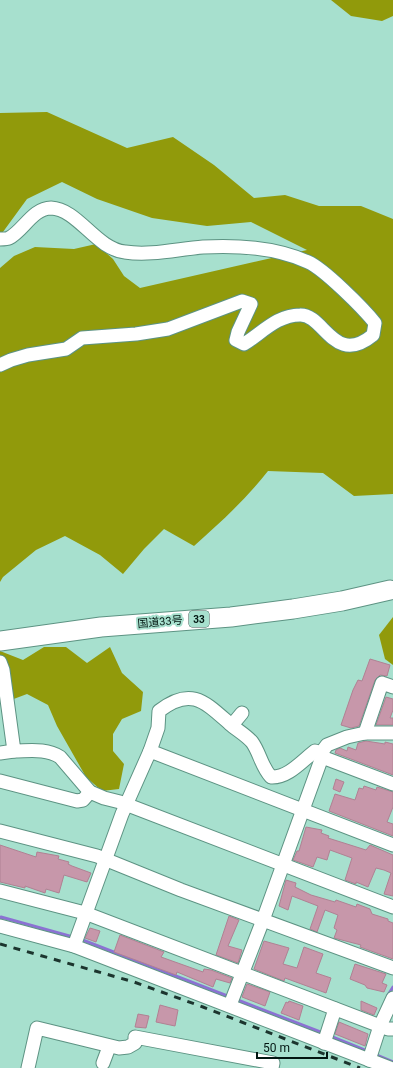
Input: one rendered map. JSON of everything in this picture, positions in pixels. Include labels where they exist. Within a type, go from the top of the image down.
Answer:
[{"type":"highway","name":"国道33号","points":[[4,640],[101,627],[231,617],[342,601],[390,590]]},
{"type":"street","points":[[0,239],[9,238],[38,212],[50,208],[70,215],[108,247],[124,252],[239,246],[272,250],[309,262],[331,279],[375,323],[372,335],[364,342],[352,346],[336,341],[311,319],[301,314],[282,318],[244,344],[236,340],[238,332],[251,304],[242,301],[168,329],[136,334],[82,338],[66,349],[28,355],[0,365]]},
{"type":"street","points":[[0,662],[3,670],[14,751]]},
{"type":"street","points":[[365,733],[382,683],[393,687]]},
{"type":"street","points":[[76,941],[105,860],[150,751],[158,728],[159,711],[176,699],[195,698],[208,704],[252,742],[266,771],[271,777],[278,777],[285,774],[315,751],[393,784]]},
{"type":"street","points":[[232,725],[242,713]]},
{"type":"street","points":[[232,1001],[326,745],[365,733],[393,733]]},
{"type":"street","points":[[0,753],[14,751],[43,751],[54,754],[60,757],[90,792],[104,798],[127,804],[393,906]]},
{"type":"street","points":[[150,751],[393,845]]},
{"type":"street","points":[[0,781],[77,801],[83,800],[90,792]]},
{"type":"street","points":[[0,831],[105,860],[181,890],[393,968]]},
{"type":"street","points":[[0,892],[85,913],[335,1009],[387,1027]]},
{"type":"street","points":[[0,926],[76,941],[326,1037],[370,1055],[390,1068]]},
{"type":"street","points":[[370,1055],[387,1027],[393,998]]},
{"type":"street","points":[[326,1037],[335,1009]]},
{"type":"street","points":[[28,1068],[37,1028],[109,1047],[128,1048],[135,1042],[135,1036],[273,1063],[272,1068]]},
{"type":"street","points":[[103,1063],[109,1047]]},
{"type":"shaded area","points":[[331,0],[393,0],[393,16],[382,21],[351,16]]},
{"type":"shaded area","points":[[47,112],[127,148],[173,137],[214,165],[254,198],[285,195],[319,206],[361,206],[393,219],[393,494],[354,496],[323,473],[268,471],[233,510],[194,546],[164,529],[144,549],[123,574],[100,555],[65,536],[36,550],[3,577],[0,582],[0,268],[14,256],[35,247],[74,249],[96,244],[113,259],[124,276],[140,288],[307,250],[251,222],[207,226],[152,218],[97,199],[62,182],[27,199],[0,236],[0,113]]},
{"type":"shaded area","points":[[393,617],[393,665],[385,659],[379,635]]},
{"type":"shaded area","points":[[44,647],[66,647],[87,663],[110,647],[122,673],[143,692],[141,711],[122,719],[113,734],[113,751],[124,764],[119,789],[102,791],[86,777],[57,726],[48,705],[27,694],[11,700],[0,681],[0,651],[23,660]]},
{"type":"building","points":[[370,659],[390,665],[387,676],[380,675],[375,680],[359,726],[351,728],[341,725],[353,690],[358,680],[362,681]]},
{"type":"building","points":[[386,697],[393,699],[393,710],[390,718],[393,718],[393,725],[376,725]]},
{"type":"building","points":[[366,741],[393,744],[393,775],[335,753],[336,750],[340,748],[347,751],[348,747],[356,750],[358,743]]},
{"type":"building","points":[[336,779],[344,782],[340,792],[333,789]]},
{"type":"building","points":[[364,786],[376,790],[377,787],[393,792],[393,807],[387,822],[393,824],[393,836],[329,811],[335,794],[355,800],[359,788],[363,789]]},
{"type":"building","points":[[306,827],[322,830],[321,833],[329,836],[328,838],[366,850],[370,845],[393,855],[393,896],[384,894],[391,873],[376,868],[368,887],[356,882],[356,884],[345,880],[352,858],[330,850],[327,860],[317,857],[313,867],[293,860],[297,851],[299,851]]},
{"type":"building","points":[[0,845],[36,857],[37,852],[59,856],[58,859],[69,862],[68,864],[72,866],[91,873],[87,882],[64,875],[59,893],[46,889],[45,893],[25,886],[25,888],[0,882]]},
{"type":"building","points":[[286,880],[296,883],[295,887],[311,895],[335,902],[336,900],[356,907],[357,904],[370,909],[372,914],[388,919],[388,921],[393,923],[393,959],[360,947],[361,945],[334,938],[337,930],[334,928],[338,915],[325,910],[317,932],[310,929],[318,906],[292,896],[288,910],[279,906]]},
{"type":"building","points":[[229,916],[239,920],[228,946],[242,950],[238,963],[216,955]]},
{"type":"building","points":[[90,928],[100,931],[96,942],[85,938]]},
{"type":"building","points":[[120,935],[164,952],[161,957],[203,972],[204,969],[211,970],[232,978],[230,983],[216,979],[213,987],[177,972],[176,975],[114,952]]},
{"type":"building","points":[[264,941],[289,948],[283,964],[297,968],[304,947],[323,954],[316,973],[331,978],[326,993],[285,978],[284,981],[254,969]]},
{"type":"building","points":[[355,964],[386,974],[382,983],[387,985],[384,992],[367,988],[365,985],[350,979]]},
{"type":"building","points":[[247,984],[270,992],[265,1006],[242,997]]},
{"type":"building","points":[[289,1001],[303,1006],[299,1020],[281,1013],[286,1002],[288,1003]]},
{"type":"building","points":[[361,1001],[377,1008],[374,1015],[361,1010]]},
{"type":"building","points":[[160,1005],[178,1010],[175,1026],[156,1022]]},
{"type":"building","points":[[138,1014],[149,1016],[146,1028],[135,1027]]},
{"type":"building","points":[[339,1022],[368,1034],[365,1046],[335,1034]]},
{"type":"waterway","points":[[0,919],[1,917],[73,937]]},
{"type":"waterway","points":[[80,939],[230,997]]},
{"type":"waterway","points":[[388,995],[393,987]]},
{"type":"waterway","points":[[235,999],[323,1033]]},
{"type":"waterway","points":[[330,1036],[367,1051]]},
{"type":"waterway","points":[[374,1054],[393,1062]]},
{"type":"railway","points":[[0,944],[134,982],[360,1068]]}]
